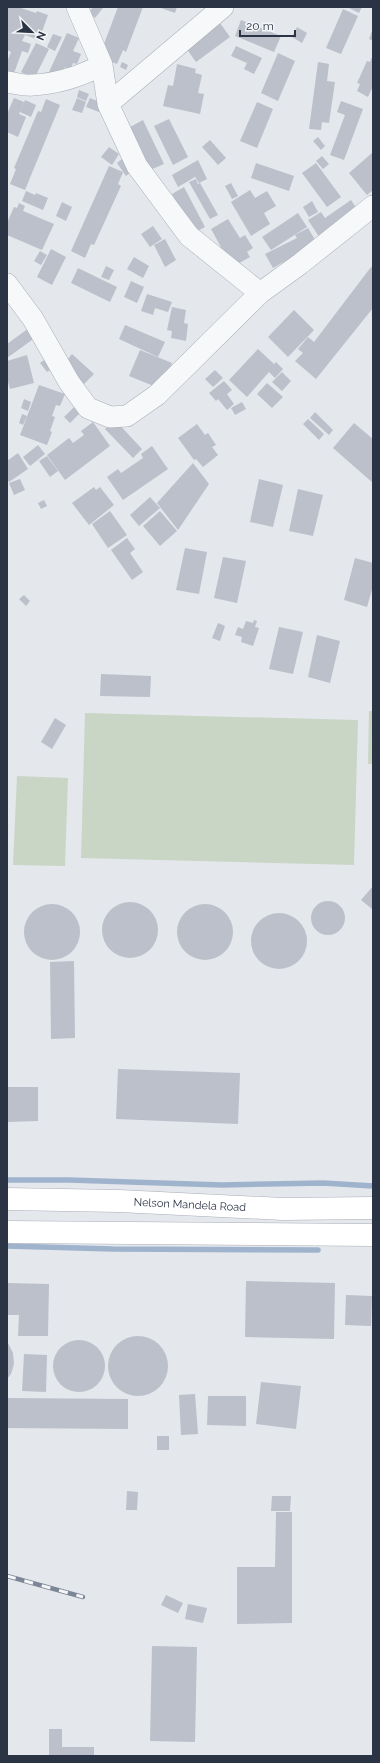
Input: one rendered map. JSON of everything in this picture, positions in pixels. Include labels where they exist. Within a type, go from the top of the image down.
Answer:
[{"type":"main road","name":"Nelson Mandela Road","points":[[7,1199],[119,1201],[284,1209],[373,1208]]},
{"type":"main road","points":[[7,1232],[373,1235]]},
{"type":"street","points":[[77,7],[102,65],[108,104],[137,166],[189,236],[260,292]]},
{"type":"street","points":[[108,104],[223,7]]},
{"type":"street","points":[[7,82],[30,86],[50,83],[84,75],[102,65]]},
{"type":"street","points":[[7,284],[33,319],[69,382],[88,408],[110,417],[127,416],[157,395],[260,292],[317,251],[373,206]]},
{"type":"green space","points":[[369,711],[373,711],[373,764],[368,764]]},
{"type":"green space","points":[[85,713],[358,720],[354,865],[81,858]]},
{"type":"green space","points":[[17,776],[68,778],[65,866],[13,865]]},
{"type":"building","points":[[7,7],[18,7],[48,15],[39,40],[25,35],[22,41],[31,44],[28,53],[22,51],[13,76],[7,74],[7,62],[11,52],[7,50]]},
{"type":"building","points":[[93,7],[103,8],[95,18],[89,12]]},
{"type":"building","points":[[118,7],[143,7],[126,52],[123,50],[117,64],[99,57]]},
{"type":"building","points":[[158,7],[177,7],[175,13]]},
{"type":"building","points":[[347,7],[362,7],[359,13]]},
{"type":"building","points":[[343,9],[358,16],[341,54],[326,48]]},
{"type":"building","points":[[241,20],[281,36],[274,52],[235,36]]},
{"type":"building","points":[[220,23],[230,37],[196,62],[186,48]]},
{"type":"building","points":[[297,27],[307,33],[302,43],[292,37]]},
{"type":"building","points":[[373,28],[373,41],[369,39]]},
{"type":"building","points":[[67,33],[79,38],[73,51],[81,54],[77,64],[73,63],[70,70],[65,67],[60,77],[49,72]]},
{"type":"building","points":[[53,34],[62,37],[55,51],[47,47]]},
{"type":"building","points":[[36,43],[49,49],[34,79],[21,72]]},
{"type":"building","points":[[236,46],[262,58],[254,74],[244,69],[247,63],[231,56]]},
{"type":"building","points":[[278,53],[295,61],[278,101],[261,93]]},
{"type":"building","points":[[373,55],[373,86],[368,97],[357,91],[360,84],[357,83],[367,61],[370,62]]},
{"type":"building","points":[[122,62],[128,65],[126,70],[120,67]]},
{"type":"building","points":[[318,62],[329,64],[327,81],[335,82],[329,123],[322,122],[321,130],[309,129]]},
{"type":"building","points":[[177,64],[196,69],[195,73],[202,75],[198,93],[204,94],[200,114],[163,106],[168,85],[173,86]]},
{"type":"building","points":[[79,90],[89,94],[86,101],[77,97]]},
{"type":"building","points":[[14,98],[24,102],[19,114],[26,117],[18,137],[7,132],[7,114]]},
{"type":"building","points":[[77,98],[86,102],[82,113],[72,110]]},
{"type":"building","points":[[90,98],[102,103],[99,112],[86,107]]},
{"type":"building","points":[[46,99],[60,105],[25,190],[10,184],[16,169],[14,168],[38,111],[41,112]]},
{"type":"building","points":[[25,100],[36,105],[31,117],[20,112]]},
{"type":"building","points":[[341,101],[363,109],[344,160],[330,155],[345,115],[337,112]]},
{"type":"building","points":[[257,102],[273,109],[257,148],[240,141]]},
{"type":"building","points":[[169,119],[188,157],[173,165],[154,126]]},
{"type":"building","points":[[143,120],[164,164],[150,170],[130,127]]},
{"type":"building","points":[[318,137],[325,146],[321,150],[313,141]]},
{"type":"building","points":[[210,140],[226,158],[218,165],[202,147]]},
{"type":"building","points":[[109,147],[119,154],[112,165],[101,157]]},
{"type":"building","points":[[373,152],[373,190],[367,195],[349,173]]},
{"type":"building","points":[[322,156],[329,164],[323,169],[316,161]]},
{"type":"building","points":[[122,159],[131,172],[126,176],[117,163]]},
{"type":"building","points":[[198,160],[207,179],[199,183],[194,175],[195,177],[178,187],[172,175]]},
{"type":"building","points":[[256,163],[294,176],[289,191],[251,178]]},
{"type":"building","points":[[316,163],[341,197],[327,207],[302,173]]},
{"type":"building","points":[[109,166],[123,172],[118,184],[121,186],[94,245],[91,244],[85,258],[71,251]]},
{"type":"building","points":[[196,179],[198,184],[200,183],[218,215],[210,219],[189,182]]},
{"type":"building","points":[[231,183],[238,196],[232,199],[225,186]]},
{"type":"building","points":[[184,187],[205,227],[194,233],[172,194]]},
{"type":"building","points":[[250,190],[255,198],[267,191],[276,206],[264,213],[270,224],[251,236],[231,202]]},
{"type":"building","points":[[26,191],[48,198],[43,210],[22,201]]},
{"type":"building","points":[[351,200],[359,212],[320,238],[308,220],[321,212],[325,218]]},
{"type":"building","points":[[312,201],[318,212],[309,217],[303,207]]},
{"type":"building","points":[[62,202],[72,207],[66,221],[56,216]]},
{"type":"building","points":[[19,203],[25,206],[23,211],[54,224],[42,250],[7,235],[7,223],[14,207],[17,208]]},
{"type":"building","points":[[298,213],[307,227],[271,250],[262,237]]},
{"type":"building","points":[[228,219],[240,238],[245,235],[253,248],[247,252],[250,257],[232,267],[211,229]]},
{"type":"building","points":[[153,226],[162,239],[150,247],[141,234]]},
{"type":"building","points":[[308,228],[317,243],[273,268],[265,254],[297,238],[295,235]]},
{"type":"building","points":[[165,239],[176,260],[165,267],[154,245]]},
{"type":"building","points":[[51,249],[66,257],[52,285],[37,277]]},
{"type":"building","points":[[40,251],[47,255],[41,265],[34,261]]},
{"type":"building","points":[[134,257],[149,266],[143,278],[127,269]]},
{"type":"building","points":[[106,266],[114,270],[109,280],[101,277]]},
{"type":"building","points":[[371,267],[373,268],[373,308],[316,379],[295,361],[303,353],[298,349],[308,337],[314,342]]},
{"type":"building","points":[[78,268],[117,287],[110,302],[71,283]]},
{"type":"building","points":[[131,281],[144,287],[137,303],[124,297]]},
{"type":"building","points":[[147,294],[172,302],[168,312],[155,308],[153,315],[141,311]]},
{"type":"building","points":[[172,307],[186,310],[184,323],[188,324],[186,341],[171,338],[172,331],[167,330]]},
{"type":"building","points":[[294,310],[314,330],[288,357],[268,337]]},
{"type":"building","points":[[125,325],[165,342],[158,357],[119,339]]},
{"type":"building","points":[[29,328],[36,337],[7,358],[7,344]]},
{"type":"building","points":[[258,349],[274,364],[276,362],[283,369],[275,378],[269,372],[247,397],[229,380]]},
{"type":"building","points":[[140,350],[172,363],[161,389],[129,376]]},
{"type":"building","points":[[72,354],[94,374],[84,384],[63,365]]},
{"type":"building","points":[[27,355],[34,383],[10,389],[7,378],[7,361]]},
{"type":"building","points":[[51,355],[58,365],[47,372],[40,363]]},
{"type":"building","points":[[215,370],[223,378],[213,387],[205,379]]},
{"type":"building","points":[[282,372],[291,381],[282,391],[272,382]]},
{"type":"building","points":[[224,381],[232,390],[227,394],[234,404],[227,410],[218,399],[216,401],[209,393]]},
{"type":"building","points":[[267,383],[283,397],[272,408],[257,394]]},
{"type":"building","points":[[39,385],[65,394],[60,406],[56,405],[52,416],[55,417],[50,431],[52,432],[47,445],[20,435]]},
{"type":"building","points":[[24,399],[31,402],[28,411],[21,408]]},
{"type":"building","points":[[242,402],[246,409],[235,415],[231,408]]},
{"type":"building","points":[[75,406],[81,412],[70,423],[64,417]]},
{"type":"building","points":[[315,412],[333,430],[329,435],[310,418]]},
{"type":"building","points":[[22,414],[27,416],[23,425],[19,423]]},
{"type":"building","points":[[308,419],[324,434],[319,440],[303,424]]},
{"type":"building","points":[[115,420],[142,449],[133,458],[105,429]]},
{"type":"building","points":[[93,422],[110,446],[65,480],[47,455],[69,438],[73,443],[84,435],[81,431]]},
{"type":"building","points":[[354,423],[373,439],[373,483],[333,448]]},
{"type":"building","points":[[197,424],[205,435],[208,433],[216,445],[212,447],[218,455],[203,467],[196,459],[194,460],[178,438]]},
{"type":"building","points":[[38,445],[45,454],[30,466],[23,457]]},
{"type":"building","points":[[152,446],[168,469],[123,500],[107,477],[118,469],[121,473],[143,458],[141,454]]},
{"type":"building","points":[[18,453],[28,469],[9,482],[7,479],[7,461]]},
{"type":"building","points":[[47,456],[58,471],[50,477],[39,461]]},
{"type":"building","points":[[193,463],[209,484],[178,530],[157,503]]},
{"type":"building","points":[[20,479],[25,490],[14,495],[9,483]]},
{"type":"building","points":[[259,479],[283,485],[273,527],[250,522]]},
{"type":"building","points":[[94,487],[96,490],[100,487],[114,505],[89,525],[72,503]]},
{"type":"building","points":[[298,489],[323,495],[313,536],[289,531]]},
{"type":"building","points":[[150,497],[160,508],[139,526],[130,515]]},
{"type":"building","points":[[44,500],[47,506],[41,509],[38,503]]},
{"type":"building","points":[[110,511],[127,535],[108,548],[92,524]]},
{"type":"building","points":[[160,511],[177,531],[160,546],[143,526]]},
{"type":"building","points":[[127,538],[135,549],[130,553],[143,572],[132,580],[111,550]]},
{"type":"building","points":[[185,548],[207,552],[199,594],[176,590]]},
{"type":"building","points":[[223,557],[246,561],[237,603],[214,598]]},
{"type":"building","points":[[355,558],[373,563],[373,586],[367,607],[344,600]]},
{"type":"building","points":[[24,595],[30,601],[26,606],[19,599]]},
{"type":"building","points":[[254,620],[257,621],[255,627],[259,628],[253,646],[241,642],[242,637],[235,635],[238,627],[243,629],[246,621],[253,623]]},
{"type":"building","points":[[218,623],[225,626],[220,641],[212,638]]},
{"type":"building","points":[[279,627],[303,632],[293,674],[269,669]]},
{"type":"building","points":[[317,635],[340,641],[330,683],[308,677]]},
{"type":"building","points":[[101,674],[151,676],[150,697],[100,696]]},
{"type":"building","points":[[55,718],[66,725],[52,749],[41,742]]},
{"type":"building","points":[[373,886],[373,908],[372,909],[361,900]]},
{"type":"building","points":[[325,901],[331,901],[340,906],[344,912],[344,924],[340,930],[331,935],[325,935],[316,930],[311,921],[311,915],[316,906]]},
{"type":"building","points":[[125,902],[135,902],[150,910],[156,919],[158,930],[156,941],[150,950],[135,958],[125,958],[114,953],[107,946],[102,935],[102,925],[107,914],[114,907]]},
{"type":"building","points":[[52,904],[63,906],[72,912],[78,921],[80,932],[78,943],[72,952],[63,958],[52,960],[41,958],[32,952],[26,943],[24,932],[26,921],[32,912],[41,906]]},
{"type":"building","points":[[205,904],[216,906],[225,912],[231,921],[233,932],[231,943],[225,952],[216,958],[205,960],[194,958],[185,952],[179,943],[177,932],[179,921],[185,912],[194,906]]},
{"type":"building","points":[[273,913],[285,913],[295,917],[303,925],[307,935],[307,947],[303,957],[295,965],[285,969],[273,969],[263,965],[255,957],[251,947],[251,935],[255,925],[263,917]]},
{"type":"building","points":[[74,961],[75,1038],[51,1039],[50,962]]},
{"type":"building","points":[[118,1069],[240,1073],[238,1124],[116,1119]]},
{"type":"building","points":[[7,1087],[38,1087],[38,1121],[7,1122]]},
{"type":"building","points":[[246,1281],[335,1283],[334,1339],[245,1337]]},
{"type":"building","points":[[7,1283],[49,1284],[48,1336],[18,1336],[19,1315],[7,1315]]},
{"type":"building","points":[[346,1295],[372,1296],[371,1326],[345,1325]]},
{"type":"building","points":[[132,1336],[144,1336],[160,1344],[166,1354],[168,1366],[166,1378],[160,1388],[144,1396],[132,1396],[116,1388],[108,1372],[108,1360],[116,1344]]},
{"type":"building","points":[[79,1340],[93,1344],[101,1352],[105,1366],[101,1380],[93,1388],[79,1392],[65,1388],[57,1380],[53,1366],[57,1352],[65,1344]]},
{"type":"building","points":[[7,1341],[13,1353],[14,1364],[11,1374],[7,1379]]},
{"type":"building","points":[[24,1354],[47,1355],[46,1392],[22,1391]]},
{"type":"building","points":[[261,1382],[301,1386],[296,1429],[256,1424]]},
{"type":"building","points":[[195,1394],[198,1434],[181,1435],[179,1395]]},
{"type":"building","points":[[208,1396],[246,1396],[246,1426],[207,1425]]},
{"type":"building","points":[[7,1398],[128,1399],[128,1429],[7,1428]]},
{"type":"building","points":[[157,1436],[169,1436],[169,1450],[157,1450]]},
{"type":"building","points":[[127,1491],[138,1492],[137,1510],[126,1510]]},
{"type":"building","points":[[272,1496],[291,1496],[290,1511],[271,1511]]},
{"type":"building","points":[[276,1512],[292,1512],[292,1623],[237,1624],[237,1567],[275,1567]]},
{"type":"building","points":[[166,1595],[183,1603],[178,1613],[161,1605]]},
{"type":"building","points":[[188,1604],[207,1608],[203,1623],[185,1619]]},
{"type":"building","points":[[152,1646],[197,1647],[195,1742],[150,1741]]},
{"type":"building","points":[[49,1729],[62,1729],[62,1747],[94,1747],[94,1756],[49,1756]]},
{"type":"waterway","points":[[7,1180],[69,1180],[222,1185],[323,1183],[373,1186]]},
{"type":"waterway","points":[[7,1246],[113,1249],[318,1250]]},
{"type":"railway","points":[[7,1576],[83,1597]]}]
